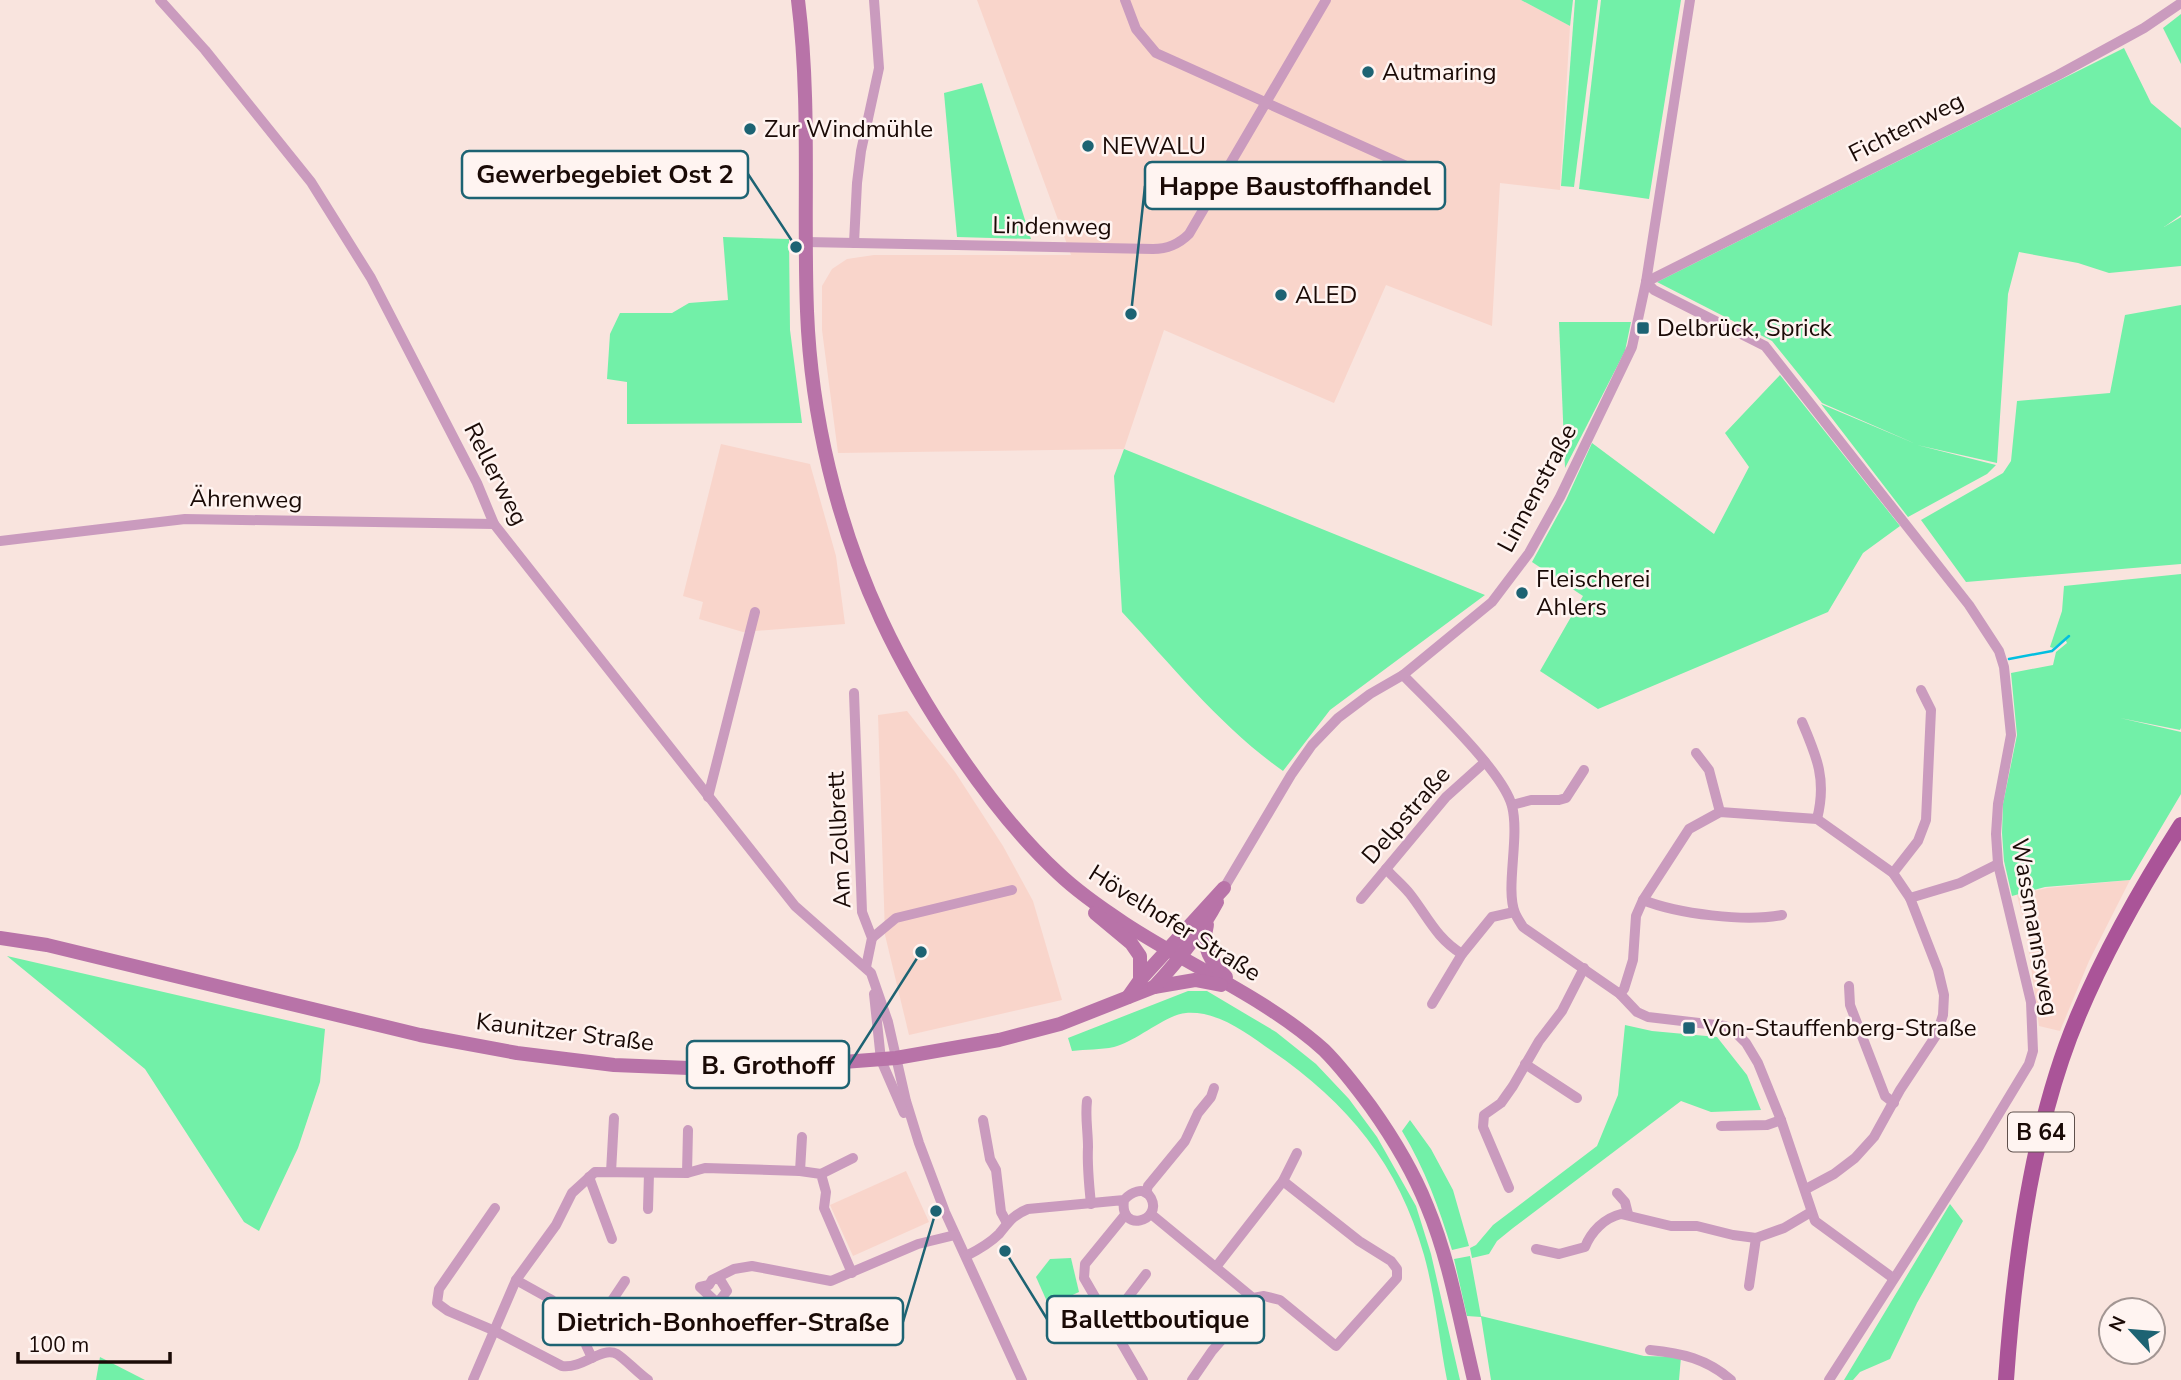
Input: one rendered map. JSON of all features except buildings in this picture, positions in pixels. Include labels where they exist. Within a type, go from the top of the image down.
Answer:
[{"type":"main road","name":"Hövelhofer Straße","points":[[798,0],[806,104],[809,341],[816,403],[828,465],[857,560],[882,620],[916,685],[958,752],[1036,852],[1080,892],[1175,954],[1283,1018],[1325,1051],[1358,1090],[1387,1129],[1428,1208],[1445,1257],[1474,1380]]},
{"type":"main road","name":"B 64","points":[[2006,1380],[2020,1249],[2040,1136],[2052,1091],[2077,1019],[2100,966],[2147,879],[2181,825]]},
{"type":"main road","points":[[1224,888],[1208,918],[1203,938],[1211,962],[1236,989]]},
{"type":"main road","points":[[1154,987],[1224,888]]},
{"type":"main road","points":[[1080,892],[1092,910],[1131,943],[1140,956],[1140,980]]},
{"type":"main road","points":[[1128,998],[1140,980],[1175,954],[1208,918]]},
{"type":"main road","name":"Kaunitzer Straße","points":[[0,938],[47,945],[420,1035],[517,1053],[614,1065],[764,1068],[888,1059],[999,1040],[1060,1024],[1154,987]]},
{"type":"main road","points":[[1154,987],[1195,980],[1236,989]]},
{"type":"street","name":"Rellerweg","points":[[160,0],[205,50],[311,182],[371,278],[477,483],[494,524],[794,906],[866,967]]},
{"type":"street","points":[[854,243],[861,150],[879,68],[874,0]]},
{"type":"street","points":[[1125,0],[1136,29],[1156,53],[1422,173]]},
{"type":"street","name":"Lindenweg","points":[[806,242],[1164,249],[1189,234],[1326,0]]},
{"type":"street","name":"Linnenstraße","points":[[1224,888],[1291,775],[1312,745],[1338,718],[1370,694],[1403,675],[1492,602],[1529,553],[1560,497],[1632,347],[1646,282],[1690,0]]},
{"type":"street","name":"Fichtenweg","points":[[1646,282],[2058,75],[2144,28],[2181,3]]},
{"type":"street","name":"Wassmannsweg","points":[[1646,282],[1654,290],[1765,346],[1969,605],[2000,651],[2004,667],[2011,735],[1998,804],[1998,864],[2031,1002],[2033,1051],[2029,1064],[1980,1145],[1829,1380]]},
{"type":"street","name":"Ährenweg","points":[[0,541],[185,519],[494,524]]},
{"type":"street","points":[[708,797],[755,612]]},
{"type":"street","points":[[1403,675],[1485,762],[1512,805],[1515,834],[1512,895],[1514,912],[1523,926],[1620,994],[1637,1012],[1648,1017],[1712,1024],[1734,1031],[1746,1043],[1758,1063],[1781,1120],[1815,1221],[1833,1237],[1893,1278]]},
{"type":"street","points":[[1893,873],[1918,841],[1926,820],[1931,709],[1921,690]]},
{"type":"street","name":"Am Zollbrett","points":[[854,693],[862,912],[872,939],[866,967]]},
{"type":"street","points":[[1802,722],[1820,764],[1823,799],[1817,818]]},
{"type":"street","points":[[1696,753],[1709,770],[1720,812]]},
{"type":"street","name":"Delpstraße","points":[[1361,899],[1446,797],[1485,762]]},
{"type":"street","points":[[1512,805],[1531,800],[1566,798],[1584,770]]},
{"type":"street","points":[[1620,994],[1633,960],[1636,916],[1643,900],[1689,829],[1720,812],[1817,818],[1893,873],[1910,898],[1938,970],[1944,995],[1943,1015],[1937,1034],[1874,1137],[1855,1158],[1834,1174],[1805,1189]]},
{"type":"street","points":[[1910,898],[1960,883],[1998,864]]},
{"type":"street","points":[[1386,869],[1409,894],[1447,945],[1462,954]]},
{"type":"street","points":[[872,939],[896,918],[1012,890]]},
{"type":"street","points":[[1643,900],[1665,909],[1762,919],[1782,915]]},
{"type":"street","points":[[1432,1004],[1462,954],[1492,917],[1514,912]]},
{"type":"street","points":[[866,967],[874,981],[876,1023],[919,1143],[955,1235],[1021,1380]]},
{"type":"street","points":[[1509,1188],[1483,1127],[1484,1115],[1501,1103],[1513,1086],[1539,1041],[1562,1011],[1584,968]]},
{"type":"street","points":[[1849,986],[1850,1005],[1876,1074],[1885,1097],[1894,1103]]},
{"type":"street","points":[[1525,1064],[1577,1098]]},
{"type":"street","points":[[1146,1193],[1148,1186],[1185,1141],[1214,1087]]},
{"type":"street","points":[[1087,1101],[1086,1158],[1091,1204]]},
{"type":"street","points":[[611,1172],[614,1118]]},
{"type":"street","points":[[983,1120],[990,1159],[996,1170],[1001,1212],[1007,1223]]},
{"type":"street","points":[[1721,1126],[1767,1125],[1781,1120]]},
{"type":"street","points":[[687,1174],[688,1130]]},
{"type":"street","points":[[800,1171],[802,1137]]},
{"type":"street","points":[[1216,1267],[1283,1181],[1297,1153]]},
{"type":"street","points":[[473,1380],[516,1280],[556,1224],[572,1193],[595,1172],[687,1174],[705,1168],[821,1174],[853,1158]]},
{"type":"street","points":[[648,1209],[649,1173]]},
{"type":"street","points":[[821,1174],[827,1192],[824,1208],[852,1273]]},
{"type":"street","points":[[589,1177],[612,1239]]},
{"type":"street","points":[[1253,1298],[1264,1296],[1280,1300],[1336,1346],[1396,1278],[1397,1269],[1391,1261],[1359,1241],[1283,1181]]},
{"type":"street","points":[[1130,1193],[1146,1193],[1151,1198],[1151,1214],[1142,1221],[1133,1221],[1125,1216],[1124,1200],[1130,1193]]},
{"type":"street","points":[[1617,1193],[1625,1202],[1628,1214]]},
{"type":"street","points":[[966,1256],[998,1235],[1015,1214],[1028,1209],[1124,1200]]},
{"type":"street","points":[[495,1208],[439,1289],[437,1304],[562,1366],[582,1364],[604,1352],[617,1354],[648,1380]]},
{"type":"street","points":[[1536,1249],[1559,1254],[1585,1248],[1591,1233],[1616,1215],[1628,1214],[1649,1222],[1697,1226],[1756,1238],[1784,1228],[1811,1212]]},
{"type":"street","points":[[1151,1214],[1253,1298]]},
{"type":"street","points":[[1125,1216],[1085,1264],[1084,1271],[1086,1283],[1143,1380]]},
{"type":"street","points":[[716,1278],[734,1269],[752,1266],[831,1281],[918,1244],[955,1235]]},
{"type":"street","points":[[1749,1286],[1756,1238]]},
{"type":"street","points":[[1109,1322],[1146,1274]]},
{"type":"street","points":[[516,1280],[552,1300]]},
{"type":"street","points":[[592,1358],[586,1345],[591,1332],[625,1281]]},
{"type":"street","points":[[1192,1380],[1212,1351],[1251,1306],[1253,1298]]},
{"type":"street","points":[[1650,1350],[1698,1358],[1717,1367],[1731,1380]]},
{"type":"shaded area","points":[[977,0],[1521,0],[1570,26],[1560,190],[1500,183],[1492,326],[1386,285],[1334,403],[1164,330],[1124,449],[838,453],[822,330],[822,286],[832,269],[847,259],[874,255],[1071,255]]},
{"type":"shaded area","points":[[721,444],[810,464],[836,556],[845,624],[743,632],[699,619],[703,602],[683,596]]},
{"type":"shaded area","points":[[907,711],[955,772],[1003,846],[1033,901],[1062,1000],[909,1035],[885,935],[878,715]]},
{"type":"shaded area","points":[[2130,880],[2089,961],[2060,1031],[2039,1026],[2026,930],[2017,895],[2047,888]]},
{"type":"shaded area","points":[[906,1171],[929,1222],[853,1256],[830,1205]]},
{"type":"green space","points":[[1521,0],[1573,0],[1570,26]]},
{"type":"green space","points":[[1575,0],[1598,0],[1574,187],[1561,186]]},
{"type":"green space","points":[[1601,0],[1681,0],[1649,199],[1579,189]]},
{"type":"green space","points":[[2181,14],[2181,64],[2163,28]]},
{"type":"green space","points":[[2124,48],[2151,103],[2181,128],[2181,215],[2164,227],[2181,217],[2181,266],[2109,273],[2078,263],[2019,252],[2008,294],[1997,463],[1917,445],[1996,465],[1987,474],[1908,517],[1821,404],[1916,444],[1822,403],[1772,341],[1657,282]]},
{"type":"green space","points":[[982,83],[1031,239],[957,237],[944,93]]},
{"type":"green space","points":[[723,237],[789,239],[790,330],[802,423],[627,424],[627,382],[607,379],[610,334],[620,313],[672,313],[689,303],[728,300]]},
{"type":"green space","points":[[2181,305],[2181,564],[1966,582],[1921,520],[2003,473],[2011,461],[2017,401],[2110,393],[2125,315]]},
{"type":"green space","points":[[1559,322],[1631,322],[1625,351],[1565,468]]},
{"type":"green space","points":[[1780,375],[1900,526],[1863,553],[1828,612],[1598,709],[1540,671],[1583,596],[1532,562],[1566,500],[1592,443],[1714,534],[1749,467],[1725,433]]},
{"type":"green space","points":[[1124,449],[1485,595],[1330,710],[1283,771],[1239,736],[1122,612],[1114,476]]},
{"type":"green space","points":[[2181,574],[2181,728],[2180,730],[2120,718],[2181,732],[2181,794],[2130,880],[2045,887],[2012,896],[2004,861],[2002,833],[2003,804],[2017,735],[2011,673],[2053,665],[2056,652],[2067,643],[2065,639],[2053,648],[2050,647],[2062,611],[2064,586]]},
{"type":"green space","points":[[7,956],[325,1029],[320,1082],[298,1148],[259,1231],[244,1222],[145,1069]]},
{"type":"green space","points":[[1188,991],[1207,991],[1276,1032],[1316,1064],[1349,1099],[1377,1137],[1416,1206],[1431,1254],[1460,1380],[1447,1380],[1428,1270],[1400,1192],[1367,1139],[1324,1092],[1242,1031],[1221,1019],[1198,1013],[1178,1015],[1114,1047],[1072,1051],[1068,1038]]},
{"type":"green space","points":[[1625,1025],[1652,1031],[1717,1037],[1747,1075],[1761,1110],[1711,1112],[1681,1101],[1513,1228],[1497,1241],[1489,1254],[1472,1258],[1470,1248],[1476,1245],[1493,1225],[1597,1146],[1618,1095]]},
{"type":"green space","points":[[1410,1120],[1431,1149],[1453,1190],[1469,1246],[1452,1250],[1431,1189],[1402,1131]]},
{"type":"green space","points":[[1950,1204],[1963,1221],[1917,1303],[1890,1359],[1860,1372],[1853,1380],[1844,1380]]},
{"type":"green space","points":[[1470,1256],[1481,1316],[1644,1356],[1681,1357],[1679,1380],[1491,1380],[1481,1317],[1467,1316],[1454,1259]]},
{"type":"green space","points":[[1071,1258],[1079,1292],[1049,1306],[1036,1277],[1050,1259]]},
{"type":"green space","points":[[100,1357],[145,1380],[96,1380]]},
{"type":"waterway","points":[[2009,659],[2052,651],[2069,636]]},
{"type":"place","name":"Autmaring","points":[[1368,72]]},
{"type":"place","name":"Zur Windmühle","points":[[750,129]]},
{"type":"place","name":"NEWALU","points":[[1088,146]]},
{"type":"place","name":"Gewerbegebiet Ost 2","points":[[796,247]]},
{"type":"place","name":"ALED","points":[[1281,295]]},
{"type":"place","name":"Happe Baustoffhandel","points":[[1131,314]]},
{"type":"place","name":"Delbrück, Sprick","points":[[1643,328]]},
{"type":"place","name":"Fleischerei Ahlers","points":[[1522,593]]},
{"type":"place","name":"B. Grothoff","points":[[921,952]]},
{"type":"place","name":"Von-Stauffenberg-Straße","points":[[1689,1028]]},
{"type":"place","name":"Dietrich-Bonhoeffer-Straße","points":[[936,1211]]},
{"type":"place","name":"Ballettboutique","points":[[1005,1251]]}]
